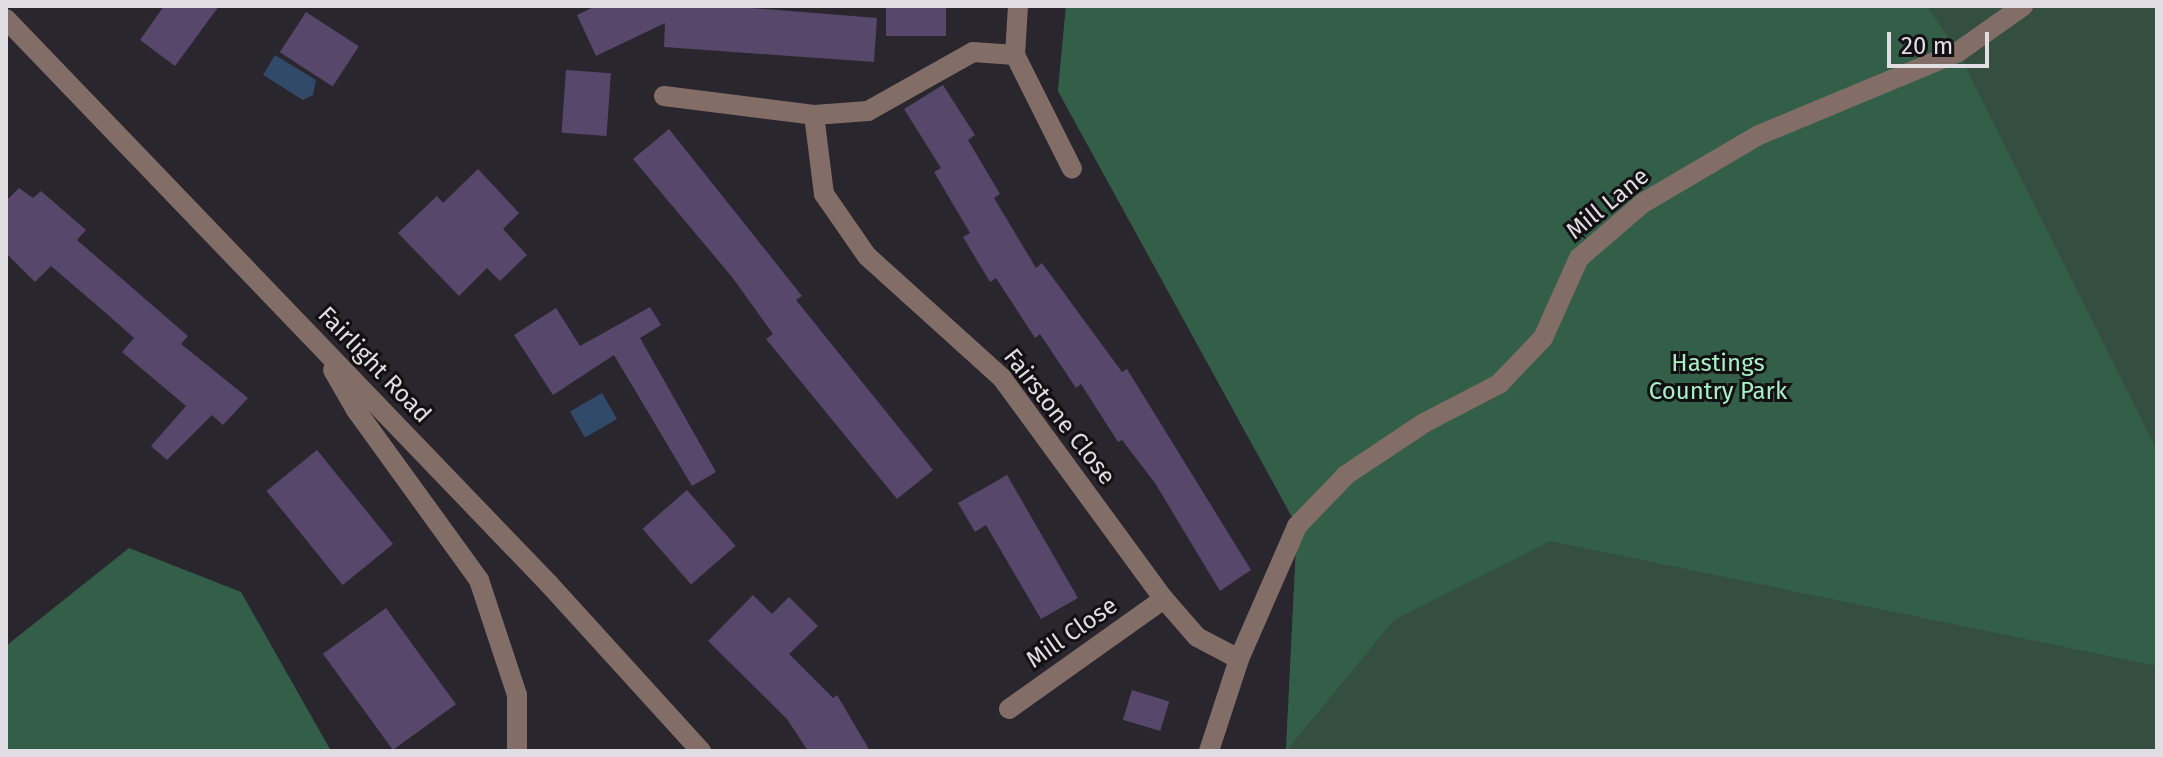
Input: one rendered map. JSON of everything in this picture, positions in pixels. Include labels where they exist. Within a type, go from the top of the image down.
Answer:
[{"type":"street","points":[[1018,6],[1015,55],[1072,169]]},
{"type":"street","name":"Mill Lane","points":[[1209,751],[1239,659],[1297,526],[1346,475],[1424,423],[1499,384],[1543,338],[1579,258],[1643,203],[1759,135],[1958,52],[2023,6]]},
{"type":"street","name":"Fairlight Road","points":[[6,19],[701,751]]},
{"type":"street","points":[[664,96],[814,115],[868,111],[973,52],[1015,55]]},
{"type":"street","name":"Fairstone Close","points":[[814,115],[824,194],[867,256],[1002,378],[1164,599],[1197,637],[1239,659]]},
{"type":"street","points":[[319,346],[356,410],[479,580],[517,695],[517,751]]},
{"type":"street","name":"Mill Close","points":[[1009,709],[1164,599]]},
{"type":"green space","name":"Hastings Country Park","points":[[1066,6],[2157,6],[2157,751],[1286,751],[1297,526],[1058,91]]},
{"type":"green space","name":"Hastings Country Park","points":[[1066,6],[1927,6],[1958,52],[2157,451],[2157,666],[1550,541],[1394,620],[1286,751],[1297,526],[1058,91]]},
{"type":"green space","points":[[129,548],[241,592],[331,751],[6,751],[6,646]]},
{"type":"water","points":[[275,55],[316,80],[313,95],[303,100],[263,75]]},
{"type":"water","points":[[602,393],[617,419],[585,437],[570,411]]},
{"type":"building","points":[[164,6],[219,6],[175,66],[140,40]]},
{"type":"building","points":[[596,6],[726,6],[877,18],[874,62],[664,47],[665,23],[596,56],[577,15]]},
{"type":"building","points":[[886,6],[946,6],[946,36],[886,36]]},
{"type":"building","points":[[306,12],[359,46],[333,87],[280,52]]},
{"type":"building","points":[[566,70],[611,73],[606,136],[562,133]]},
{"type":"building","points":[[943,85],[975,135],[968,140],[1000,194],[994,198],[1036,268],[1042,263],[1122,372],[1127,369],[1251,570],[1220,591],[1155,483],[1122,440],[1118,442],[1081,384],[1076,388],[1040,334],[1035,338],[996,278],[990,282],[963,237],[970,233],[934,172],[941,168],[904,109]]},
{"type":"building","points":[[669,129],[802,296],[796,300],[933,470],[897,499],[766,339],[773,334],[732,277],[633,159]]},
{"type":"building","points":[[478,169],[519,213],[503,229],[527,255],[500,281],[487,268],[459,296],[398,233],[437,196],[443,203]]},
{"type":"building","points":[[19,188],[33,198],[41,191],[86,230],[77,240],[188,336],[181,344],[248,398],[223,425],[212,415],[167,460],[151,446],[186,406],[122,352],[134,338],[51,266],[35,282],[6,253],[6,201]]},
{"type":"building","points":[[650,307],[661,325],[640,338],[716,472],[692,486],[614,355],[553,395],[514,335],[556,308],[580,346]]},
{"type":"building","points":[[317,450],[393,544],[343,585],[266,491]]},
{"type":"building","points":[[1007,475],[1078,598],[1041,619],[986,525],[975,532],[958,503]]},
{"type":"building","points":[[687,490],[736,546],[691,585],[642,529]]},
{"type":"building","points":[[753,595],[772,614],[789,597],[818,626],[789,654],[833,698],[837,695],[870,751],[808,751],[787,719],[708,641]]},
{"type":"building","points":[[386,608],[456,704],[393,750],[323,654]]},
{"type":"building","points":[[1132,690],[1169,701],[1160,731],[1123,720]]}]
